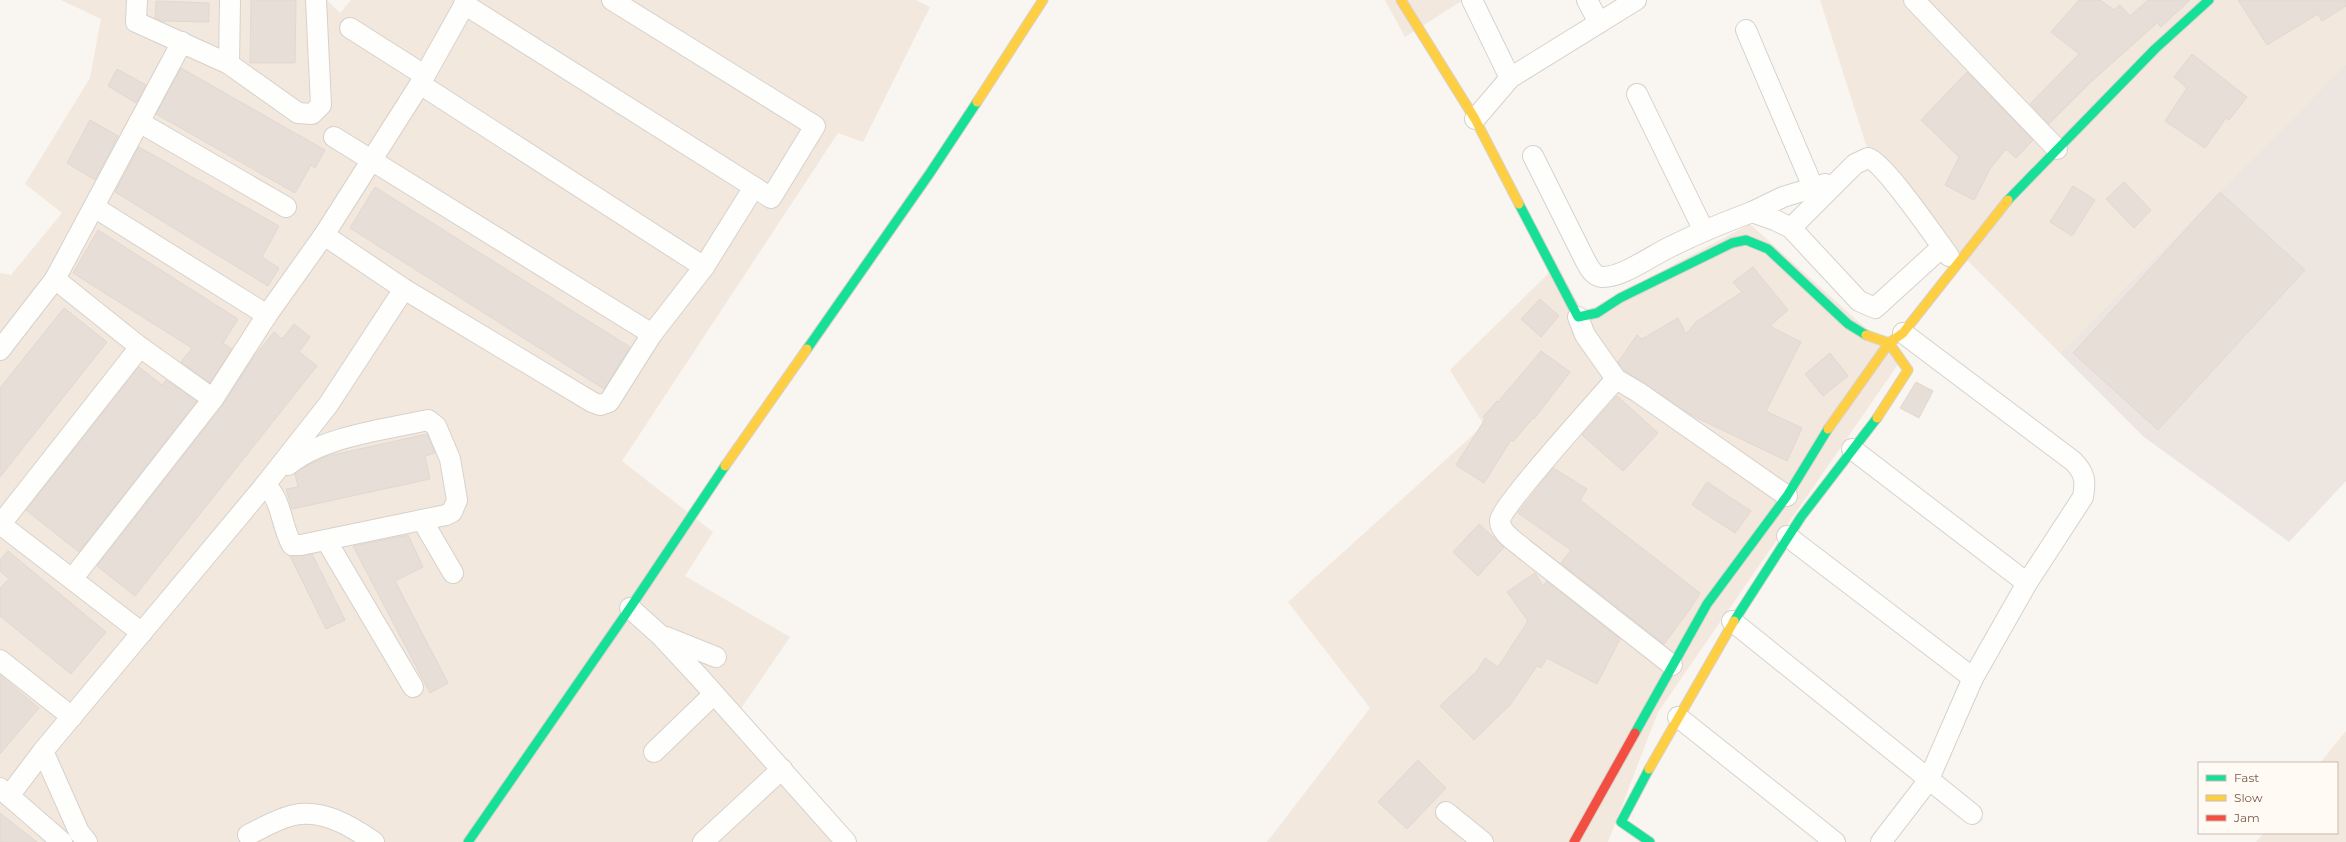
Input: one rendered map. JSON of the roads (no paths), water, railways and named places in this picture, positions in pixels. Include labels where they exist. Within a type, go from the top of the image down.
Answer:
[{"type":"street","points":[[136,0],[136,22],[229,64],[298,113],[312,114],[321,105],[316,0]]},
{"type":"street","points":[[229,64],[230,0]]},
{"type":"street","points":[[73,578],[213,398],[267,315],[324,235],[371,158],[422,80],[466,2],[771,198],[815,126],[612,0]]},
{"type":"street","points":[[468,842],[630,608],[688,520],[930,173],[1043,0]]},
{"type":"street","points":[[1401,0],[1475,119],[1578,317],[1585,335],[1616,379],[1638,392],[1787,496]]},
{"type":"street","points":[[1472,0],[1510,78]]},
{"type":"street","points":[[1587,0],[1599,23]]},
{"type":"street","points":[[1475,119],[1510,78],[1636,0]]},
{"type":"street","points":[[1914,0],[2057,149]]},
{"type":"street","points":[[1574,842],[1707,604],[1787,496],[1833,421],[1896,338],[1956,266],[2002,206],[2155,49],[2210,0]]},
{"type":"street","points":[[350,28],[422,80],[704,267]]},
{"type":"street","points":[[1746,30],[1813,187]]},
{"type":"street","points":[[0,350],[55,279],[182,42]]},
{"type":"street","points":[[1637,94],[1704,231]]},
{"type":"street","points":[[139,122],[286,207]]},
{"type":"street","points":[[334,137],[371,158],[652,334]]},
{"type":"street","points":[[1534,156],[1589,267],[1592,272],[1601,277],[1610,276],[1629,269],[1704,231],[1752,212],[1783,197],[1813,187],[1838,181]]},
{"type":"street","points":[[1791,228],[1838,181],[1862,160],[1866,158],[1872,159],[1891,179],[1956,266]]},
{"type":"street","points":[[324,235],[404,289],[585,398],[600,404],[609,402],[652,334],[704,267],[754,187]]},
{"type":"street","points":[[94,207],[267,315]]},
{"type":"street","points":[[1752,212],[1775,220],[1791,228],[1859,301],[1875,308],[1942,247]]},
{"type":"street","points":[[1578,317],[1597,313],[1620,298],[1732,243],[1746,240],[1768,249],[1848,324],[1872,339],[1896,338],[2073,461],[2080,468],[2084,476],[2083,497],[2027,583],[1973,678],[1928,781],[1881,842]]},
{"type":"street","points":[[55,279],[140,347],[213,398]]},
{"type":"street","points":[[269,489],[328,405],[404,289]]},
{"type":"street","points":[[1650,842],[1621,822],[1732,621],[1787,536],[1891,398],[1908,370],[1896,338]]},
{"type":"street","points":[[140,347],[0,525],[73,578],[142,633]]},
{"type":"street","points":[[1616,379],[1521,490],[1500,518],[1500,524],[1507,535],[1524,549],[1672,665]]},
{"type":"street","points":[[62,842],[4,792],[43,751],[142,633],[269,489],[285,468],[301,454],[356,435],[428,420],[436,426],[450,459],[457,500],[452,512],[422,520],[326,540],[301,545],[292,545],[287,536],[269,489]]},
{"type":"street","points":[[1852,449],[2027,583]]},
{"type":"street","points":[[422,520],[453,573]]},
{"type":"street","points":[[1787,536],[1973,678]]},
{"type":"street","points":[[326,540],[413,687]]},
{"type":"street","points":[[630,608],[660,635],[846,842]]},
{"type":"street","points":[[1732,621],[1928,781],[1972,814]]},
{"type":"street","points":[[660,635],[716,657]]},
{"type":"street","points":[[0,660],[72,717]]},
{"type":"street","points":[[654,752],[714,694]]},
{"type":"street","points":[[1678,717],[1835,842]]},
{"type":"street","points":[[43,751],[79,832],[87,842]]},
{"type":"street","points":[[703,842],[782,769]]},
{"type":"street","points":[[1446,812],[1483,842]]},
{"type":"street","points":[[248,835],[293,815],[306,814],[333,818],[374,842]]}]
